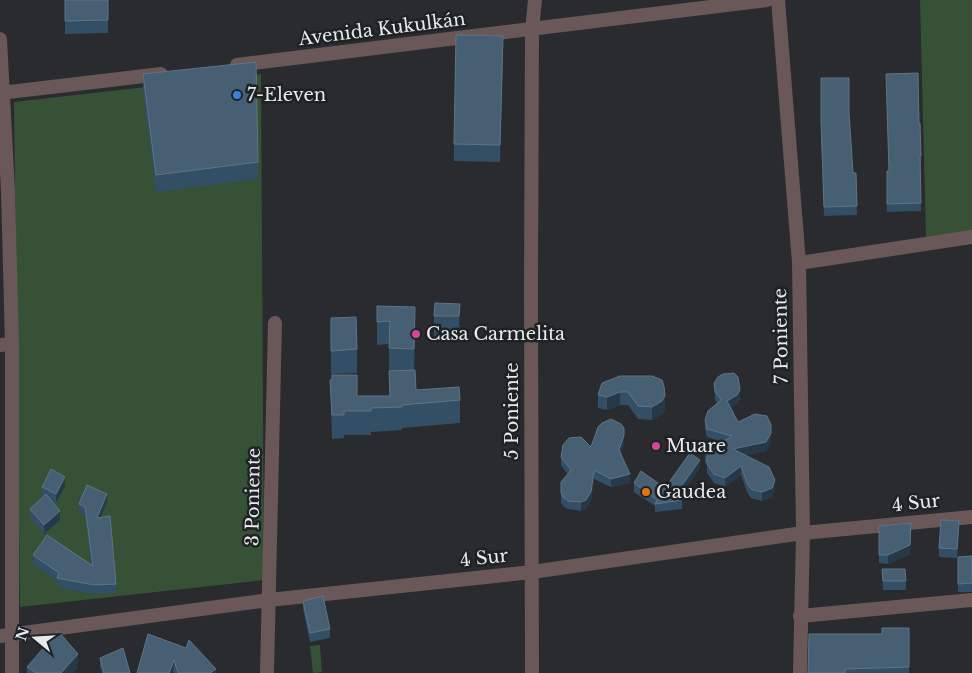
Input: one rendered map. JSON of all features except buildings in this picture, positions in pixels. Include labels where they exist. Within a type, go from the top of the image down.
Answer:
[{"type":"street","name":"5 Poniente","points":[[532,673],[530,291],[532,30],[535,0]]},
{"type":"street","name":"Avenida Kukulkán","points":[[228,66],[767,0]]},
{"type":"street","name":"7 Poniente","points":[[778,0],[799,263],[803,534],[800,673]]},
{"type":"street","points":[[0,39],[6,345],[6,636],[12,673]]},
{"type":"street","points":[[1,92],[170,73]]},
{"type":"street","points":[[799,263],[972,237]]},
{"type":"street","name":"3 Poniente","points":[[266,673],[275,323]]},
{"type":"street","name":"4 Sur","points":[[6,636],[269,600],[532,572],[803,534],[972,517]]},
{"type":"street","points":[[800,616],[972,600]]},
{"type":"green space","points":[[920,0],[972,0],[972,231],[926,237]]},
{"type":"green space","points":[[261,74],[264,580],[20,607],[14,102]]},
{"type":"green space","points":[[320,645],[322,672],[313,673],[310,646]]},
{"type":"place","name":"7-Eleven","points":[[237,95]]},
{"type":"place","name":"Casa Carmelita","points":[[416,334]]},
{"type":"place","name":"Muare","points":[[656,446]]},
{"type":"place","name":"Gaudea","points":[[646,492]]}]
